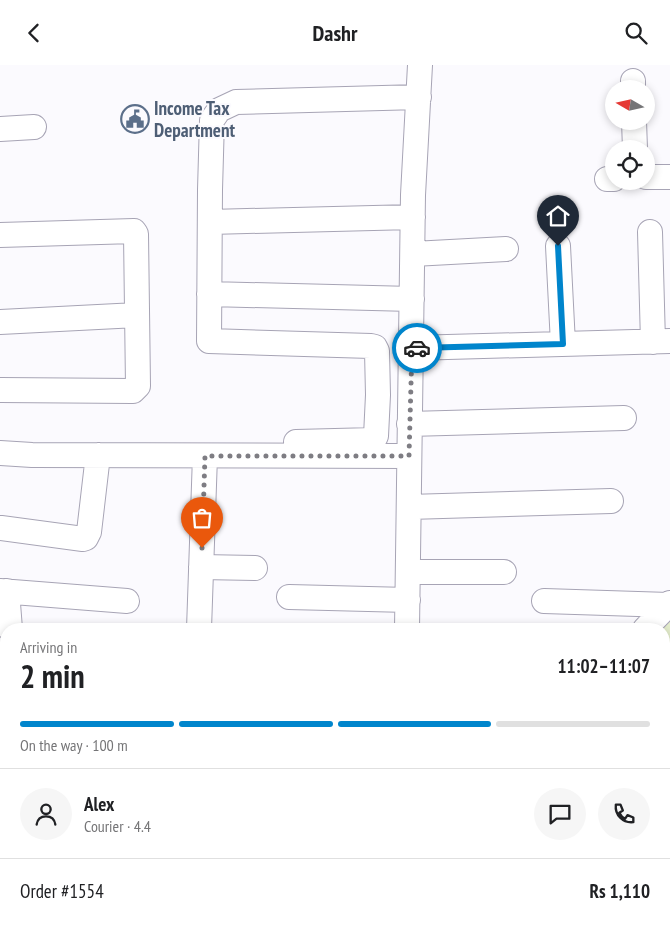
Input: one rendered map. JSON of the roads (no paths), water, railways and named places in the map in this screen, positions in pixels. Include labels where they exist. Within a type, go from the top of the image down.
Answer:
[{"type":"street","points":[[407,623],[413,217],[420,65]]},
{"type":"street","points":[[296,442],[374,440],[376,436],[378,395],[377,351],[375,347],[371,346],[209,341],[212,120],[219,110],[236,102],[419,97]]},
{"type":"street","points":[[0,129],[34,127]]},
{"type":"street","points":[[655,177],[670,177]]},
{"type":"street","points":[[210,222],[413,217]]},
{"type":"street","points":[[0,235],[134,231],[136,234],[138,386],[136,390],[0,390]]},
{"type":"street","points":[[412,348],[662,341],[650,232]]},
{"type":"street","points":[[558,246],[563,344]]},
{"type":"street","points":[[413,254],[506,249]]},
{"type":"street","points":[[209,294],[412,299]]},
{"type":"street","points":[[0,322],[137,315]]},
{"type":"street","points":[[378,395],[410,395]]},
{"type":"street","points":[[409,424],[624,418]]},
{"type":"street","points":[[0,453],[32,455],[409,456]]},
{"type":"street","points":[[1,527],[86,538],[89,532],[98,455]]},
{"type":"street","points":[[199,623],[205,456]]},
{"type":"street","points":[[409,507],[611,501]]},
{"type":"street","points":[[201,567],[255,568]]},
{"type":"street","points":[[408,572],[504,572]]},
{"type":"street","points":[[9,623],[4,591],[127,601]]},
{"type":"street","points":[[289,597],[408,600]]},
{"type":"street","points":[[544,601],[670,604]]},
{"type":"street","points":[[651,623],[670,604]]},
{"type":"place","name":"Income Tax Department","points":[[135,119]]}]
